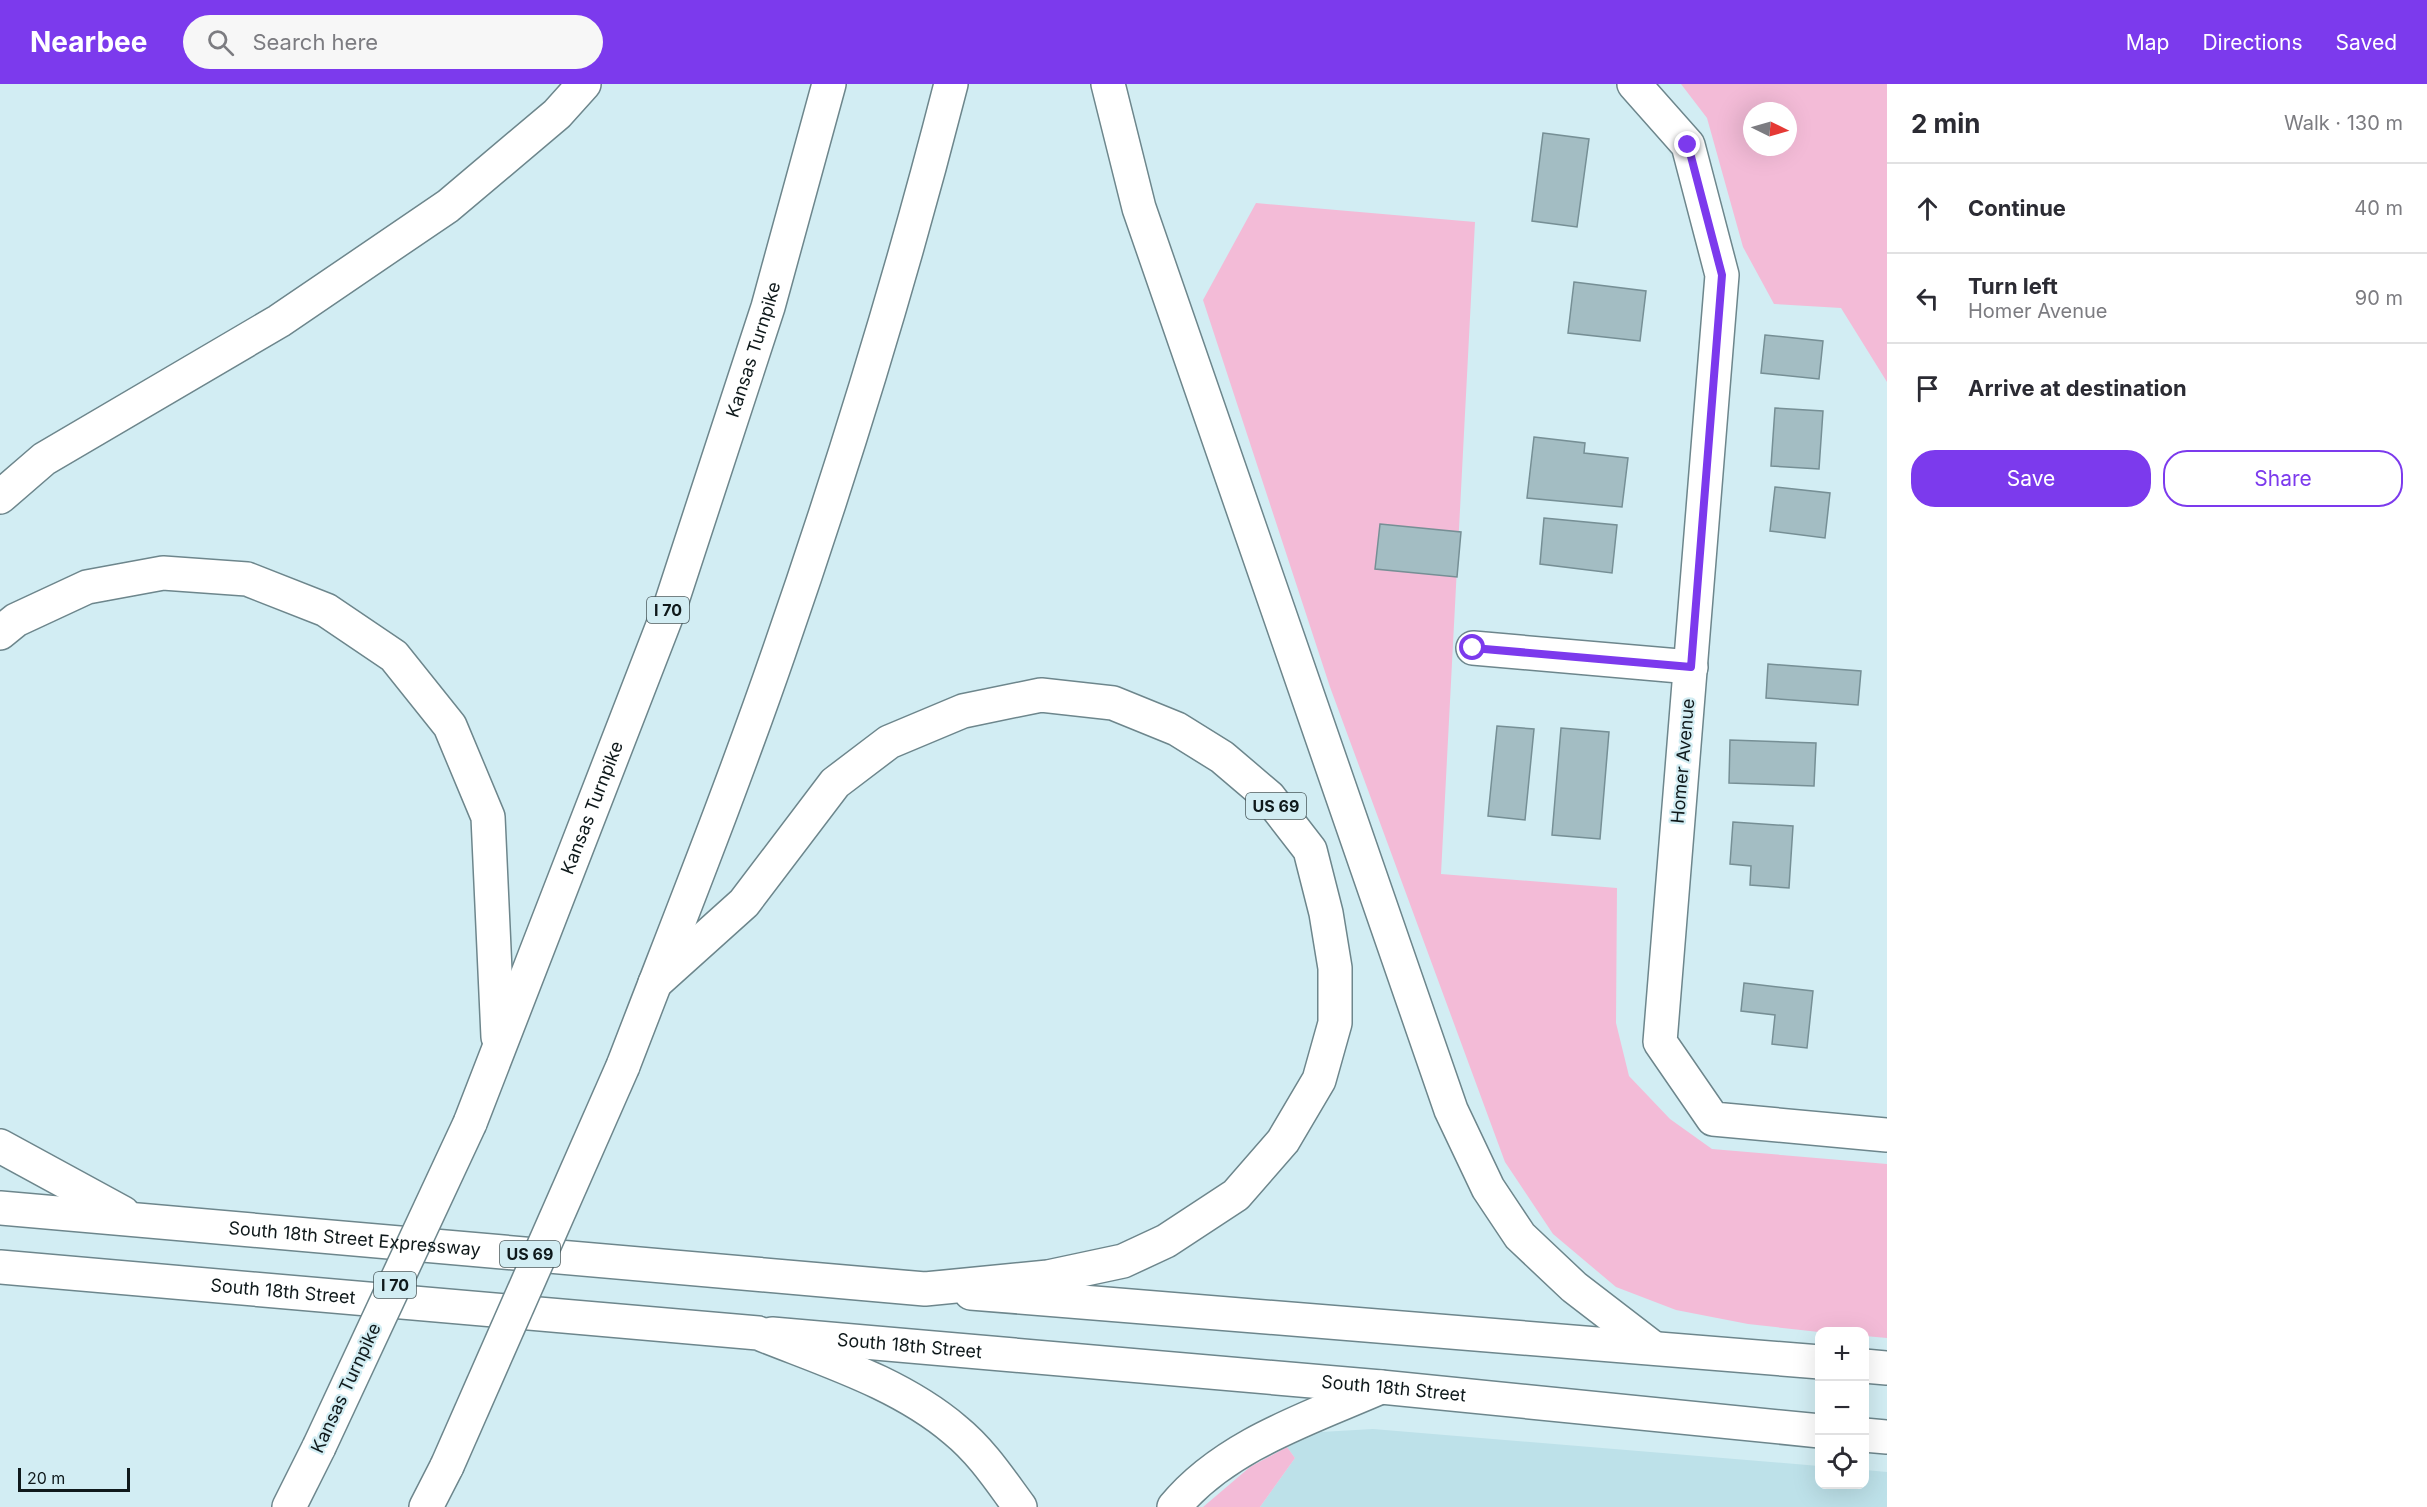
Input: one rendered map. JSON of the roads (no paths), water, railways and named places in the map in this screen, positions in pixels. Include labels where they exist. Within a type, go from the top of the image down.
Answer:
[{"type":"main road","points":[[0,497],[44,459],[279,321],[448,206],[556,114],[584,84]]},
{"type":"main road","name":"Kansas Turnpike","points":[[289,1507],[470,1123],[670,607],[768,307],[829,84]]},
{"type":"main road","points":[[426,1507],[447,1466],[623,1066],[722,810],[779,652],[866,385],[920,206],[951,84]]},
{"type":"main road","points":[[1108,84],[1139,208],[1451,1110],[1488,1188],[1520,1236],[1574,1287],[1652,1347]]},
{"type":"main road","name":"Homer Avenue","points":[[1634,84],[1688,145],[1722,275],[1660,1042],[1713,1119],[1887,1135]]},
{"type":"main road","points":[[0,633],[16,620],[87,587],[163,573],[247,579],[326,610],[394,656],[450,726],[488,817],[490,911],[499,1048]]},
{"type":"main road","points":[[1473,648],[1691,667]]},
{"type":"main road","name":"US 69","points":[[655,983],[744,903],[835,783],[890,742],[963,711],[1041,695],[1113,703],[1177,729],[1222,757],[1269,797],[1310,850],[1326,913],[1335,969],[1335,1023],[1319,1080],[1283,1141],[1236,1195],[1166,1241],[1123,1261],[1048,1277],[925,1289]]},
{"type":"main road","points":[[0,1146],[136,1219]]},
{"type":"main road","name":"South 18th Street Expressway","points":[[0,1208],[925,1289]]},
{"type":"main road","name":"South 18th Street","points":[[0,1267],[1381,1387],[1815,1430]]},
{"type":"main road","points":[[925,1289],[1815,1362]]},
{"type":"main road","points":[[759,1333],[867,1378],[910,1400],[954,1429],[984,1457],[1020,1507]]},
{"type":"main road","points":[[1869,1366],[1887,1368]]},
{"type":"main road","points":[[1174,1507],[1192,1486],[1257,1442],[1381,1387]]},
{"type":"main road","points":[[1869,1435],[1887,1437]]}]
